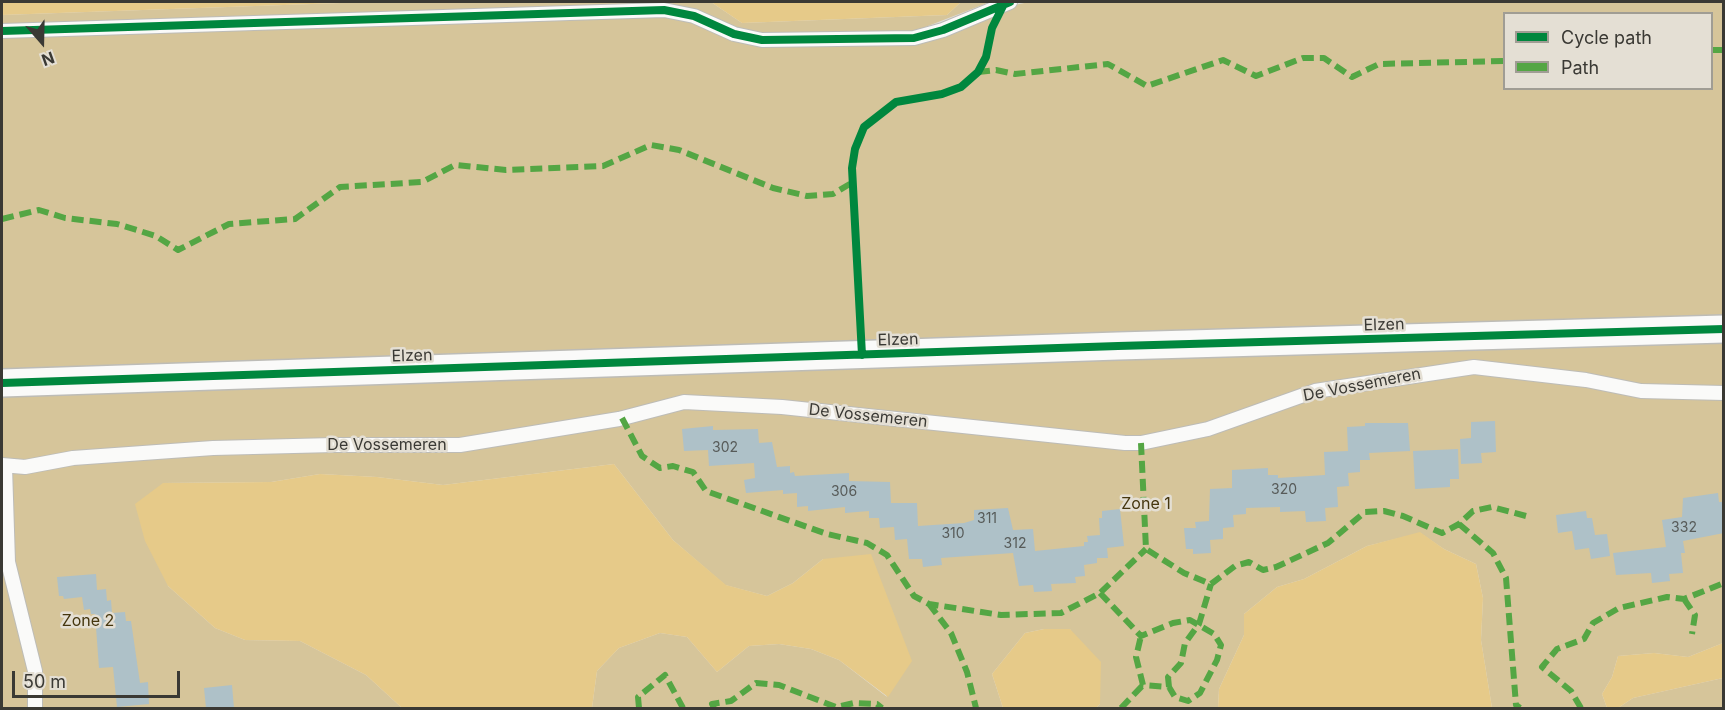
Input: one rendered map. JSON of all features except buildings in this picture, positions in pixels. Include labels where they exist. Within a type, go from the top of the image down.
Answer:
[{"type":"street","name":"Elzen","points":[[2,383],[1118,346],[1724,329]]},
{"type":"lane","points":[[2,32],[664,10],[694,16],[734,34],[762,40],[914,38],[943,30],[1010,2]]},
{"type":"lane","name":"De Vossemeren","points":[[35,708],[35,671],[8,561],[3,466],[25,467],[73,458],[213,448],[460,445],[619,418],[684,402],[804,409],[1141,443],[1208,429],[1315,391],[1474,367],[1586,380],[1641,391],[1724,393]]},
{"type":"green space","points":[[368,2],[711,2],[742,23],[947,15],[961,2],[990,2],[915,31],[765,35],[736,30],[700,11],[668,6],[2,25],[2,15]]},
{"type":"green space","points":[[1029,2],[1723,2],[1723,316],[2,371],[2,38],[662,17],[697,24],[754,46],[900,45],[931,39],[1010,6]]},
{"type":"green space","name":"Zone 1","points":[[1723,339],[1723,643],[1688,657],[1654,653],[1618,656],[1612,677],[1602,694],[1607,708],[1492,708],[1481,640],[1483,598],[1476,564],[1444,549],[1420,533],[1367,546],[1304,579],[1277,587],[1244,614],[1244,635],[1219,689],[1218,708],[1096,708],[1100,704],[1070,629],[1044,629],[1025,633],[992,674],[1003,708],[592,708],[597,671],[619,648],[660,633],[687,637],[717,672],[749,646],[779,644],[811,649],[839,660],[887,697],[823,559],[793,583],[767,596],[725,585],[673,540],[614,464],[443,485],[377,477],[320,474],[271,482],[163,483],[168,586],[215,628],[245,640],[300,641],[366,675],[402,708],[2,708],[2,393]]},
{"type":"green space","points":[[1723,678],[1723,708],[1618,708],[1633,698]]},
{"type":"shaded area","points":[[2,2],[368,2],[2,15]]},
{"type":"shaded area","points":[[711,2],[961,2],[947,15],[742,23]]},
{"type":"shaded area","points":[[614,464],[673,540],[726,585],[767,596],[793,583],[823,559],[871,554],[912,661],[888,697],[839,660],[811,649],[779,644],[749,646],[717,672],[687,637],[660,633],[619,648],[597,671],[592,708],[402,708],[366,675],[300,641],[245,640],[215,628],[168,586],[145,541],[135,504],[163,483],[271,482],[320,474],[377,477],[443,485]]},
{"type":"shaded area","points":[[1420,532],[1444,549],[1476,564],[1483,598],[1481,640],[1492,708],[1218,708],[1219,689],[1244,635],[1244,614],[1277,587],[1304,579],[1367,546]]},
{"type":"shaded area","points":[[1044,629],[1070,629],[1101,662],[1100,704],[1096,708],[1003,708],[992,674],[1025,633]]},
{"type":"shaded area","points":[[1723,643],[1723,678],[1633,698],[1618,708],[1607,708],[1602,694],[1612,677],[1618,656],[1654,653],[1688,657]]},
{"type":"marked path","points":[[1713,50],[1724,50]]},
{"type":"marked path","points":[[978,72],[996,70],[1015,74],[1108,64],[1147,86],[1223,60],[1256,76],[1303,58],[1324,58],[1352,77],[1379,64],[1503,61]]},
{"type":"marked path","points":[[2,219],[39,210],[65,218],[117,224],[156,236],[178,250],[229,224],[295,219],[340,187],[422,182],[455,165],[506,170],[603,166],[651,145],[679,150],[773,188],[807,196],[833,194],[853,182]]},
{"type":"marked path","points":[[622,418],[642,456],[660,468],[673,466],[693,472],[706,491],[827,534],[867,543],[887,555],[914,596],[929,604],[1001,615],[1061,613],[1100,593],[1146,549]]},
{"type":"marked path","points":[[1141,443],[1146,549],[1184,573],[1211,584],[1235,566],[1249,562],[1263,570],[1276,567],[1328,543],[1365,512],[1384,511],[1403,516],[1442,533],[1459,524],[1473,511],[1492,507],[1526,516]]},
{"type":"marked path","points":[[1459,524],[1493,553],[1506,578],[1516,705],[1520,708]]},
{"type":"marked path","points":[[1581,708],[1571,691],[1542,667],[1557,649],[1584,639],[1593,623],[1619,608],[1667,597],[1684,599],[1724,583]]},
{"type":"marked path","points":[[1169,687],[1168,677],[1181,663],[1185,643],[1199,624],[1211,584]]},
{"type":"marked path","points":[[1100,593],[1141,636],[1173,623],[1190,620],[1214,634],[1221,645],[1217,660],[1200,693],[1188,701],[1175,697],[1169,687],[1143,685],[1136,657],[1141,636]]},
{"type":"marked path","points":[[1684,599],[1695,615],[1692,634]]},
{"type":"marked path","points":[[929,604],[951,633],[967,672],[976,708]]},
{"type":"marked path","points":[[639,708],[638,697],[665,675],[683,708]]},
{"type":"marked path","points":[[714,708],[712,704],[731,701],[756,683],[779,685],[836,707],[854,703],[877,704],[882,708]]},
{"type":"marked path","points":[[1121,708],[1143,685]]},
{"type":"cycle path","points":[[2,31],[664,10],[694,16],[734,34],[762,40],[914,38],[943,30],[1010,2]]},
{"type":"cycle path","points":[[862,355],[852,168],[855,149],[864,127],[896,102],[942,94],[961,87],[978,72],[986,57],[992,28],[1004,4]]},
{"type":"cycle path","points":[[2,383],[1118,346],[1724,329]]},
{"type":"park label","name":"Zone 2","points":[[88,621]]}]
